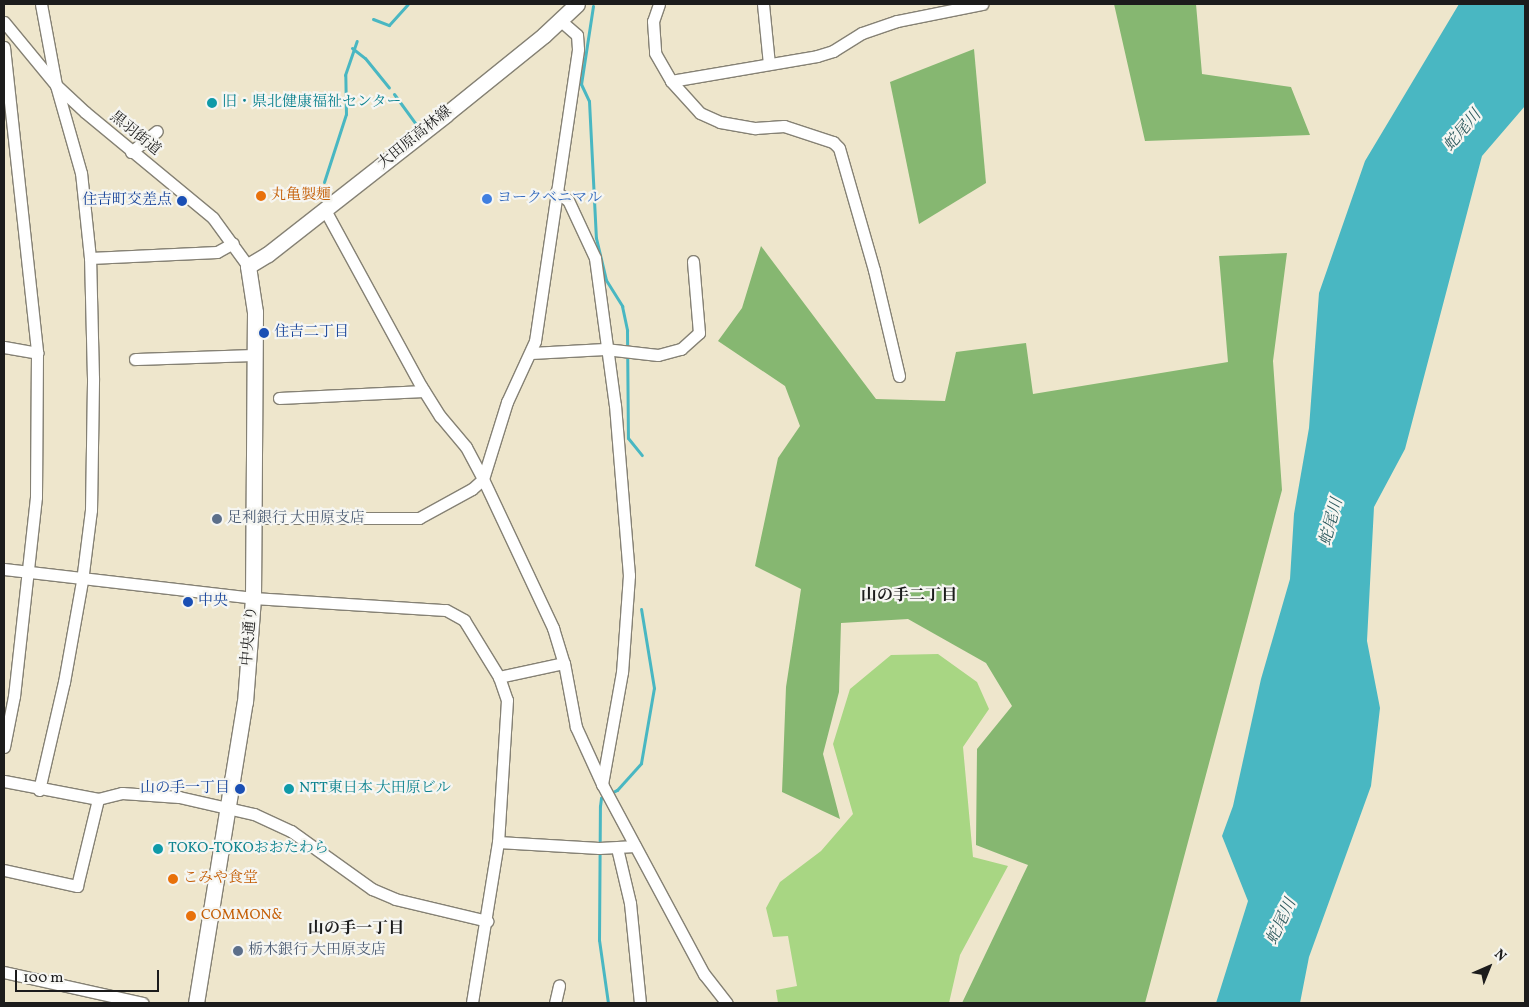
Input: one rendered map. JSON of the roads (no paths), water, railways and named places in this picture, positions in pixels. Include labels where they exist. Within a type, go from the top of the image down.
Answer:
[{"type":"main road","name":"大田原高林線","points":[[248,266],[325,210],[560,20],[577,4]]},
{"type":"main road","name":"中央通り","points":[[196,1003],[245,702],[253,598],[255,312],[248,266]]},
{"type":"street","points":[[39,790],[64,682],[82,580],[91,510],[90,258],[81,173],[56,85],[41,4]]},
{"type":"street","points":[[658,4],[653,21],[655,54],[671,81],[700,113],[720,122],[755,128],[784,126],[833,142],[839,148],[874,270],[899,376]]},
{"type":"street","points":[[763,4],[769,64]]},
{"type":"street","points":[[671,81],[825,53],[862,33],[927,9],[982,4]]},
{"type":"street","points":[[254,518],[419,518],[472,489],[483,479],[507,402],[530,353],[578,50],[577,35],[560,20]]},
{"type":"street","name":"黒羽街道","points":[[4,22],[56,85],[131,152],[194,200],[233,243],[248,266]]},
{"type":"street","points":[[4,47],[37,353],[36,497],[28,573],[9,695],[4,747]]},
{"type":"street","points":[[131,152],[157,131]]},
{"type":"street","points":[[556,192],[568,200],[595,258],[605,349],[615,405],[628,575],[622,672],[602,784]]},
{"type":"street","points":[[325,210],[424,391],[466,447],[483,479],[553,628],[564,663],[576,727],[602,784],[704,974],[727,1003]]},
{"type":"street","points":[[90,258],[217,252],[233,243]]},
{"type":"street","points":[[530,353],[605,349],[658,355],[681,349],[699,333],[693,261]]},
{"type":"street","points":[[4,347],[37,353]]},
{"type":"street","points":[[134,358],[255,355]]},
{"type":"street","points":[[279,398],[424,391]]},
{"type":"street","points":[[4,569],[82,580],[253,598],[446,610],[464,620],[499,677],[507,700],[507,726],[498,842],[487,922],[472,1003]]},
{"type":"street","points":[[499,677],[564,663]]},
{"type":"street","points":[[4,781],[39,790],[98,799],[122,793],[158,795],[227,807],[272,821],[292,831],[372,889],[395,899],[487,922]]},
{"type":"street","points":[[4,870],[77,886],[98,799]]},
{"type":"street","points":[[498,842],[617,848],[635,846]]},
{"type":"street","points":[[617,848],[630,903],[640,1003]]},
{"type":"street","points":[[4,972],[143,1003]]},
{"type":"street","points":[[555,1003],[558,985]]},
{"type":"water","name":"蛇尾川","points":[[1459,4],[1525,4],[1525,106],[1482,156],[1405,449],[1374,507],[1367,641],[1380,708],[1371,786],[1309,957],[1300,1003],[1216,1003],[1248,901],[1222,836],[1233,806],[1261,679],[1290,579],[1294,514],[1309,428],[1319,293],[1365,161]]},
{"type":"waterway","points":[[373,19],[389,25],[408,4]]},
{"type":"waterway","points":[[593,6],[581,84],[589,101],[596,238],[606,280],[622,306],[627,330],[628,438],[642,455]]},
{"type":"waterway","points":[[324,182],[346,114],[345,75],[357,41]]},
{"type":"waterway","points":[[352,48],[365,58],[389,88]]},
{"type":"waterway","points":[[394,94],[416,124]]},
{"type":"waterway","points":[[608,1003],[599,940],[600,806],[601,798],[617,790],[641,763],[654,688],[641,609]]},
{"type":"place","name":"旧・県北健康福祉センター","points":[[212,103]]},
{"type":"place","name":"丸亀製麺","points":[[261,196]]},
{"type":"place","name":"ヨークベニマル","points":[[487,199]]},
{"type":"place","name":"住吉町交差点","points":[[182,201]]},
{"type":"place","name":"住吉二丁目","points":[[264,333]]},
{"type":"place","name":"足利銀行 大田原支店","points":[[217,519]]},
{"type":"place","name":"中央","points":[[188,602]]},
{"type":"place","name":"山の手一丁目","points":[[240,789]]},
{"type":"place","name":"NTT東日本 大田原ビル","points":[[289,789]]},
{"type":"place","name":"TOKO-TOKOおおたわら","points":[[158,849]]},
{"type":"place","name":"こみや食堂","points":[[173,879]]},
{"type":"place","name":"COMMON&","points":[[191,916]]},
{"type":"place","name":"栃木銀行 大田原支店","points":[[238,951]]},
{"type":"district","name":"山の手二丁目","points":[[909,596]]},
{"type":"district","name":"山の手一丁目","points":[[356,929]]}]
